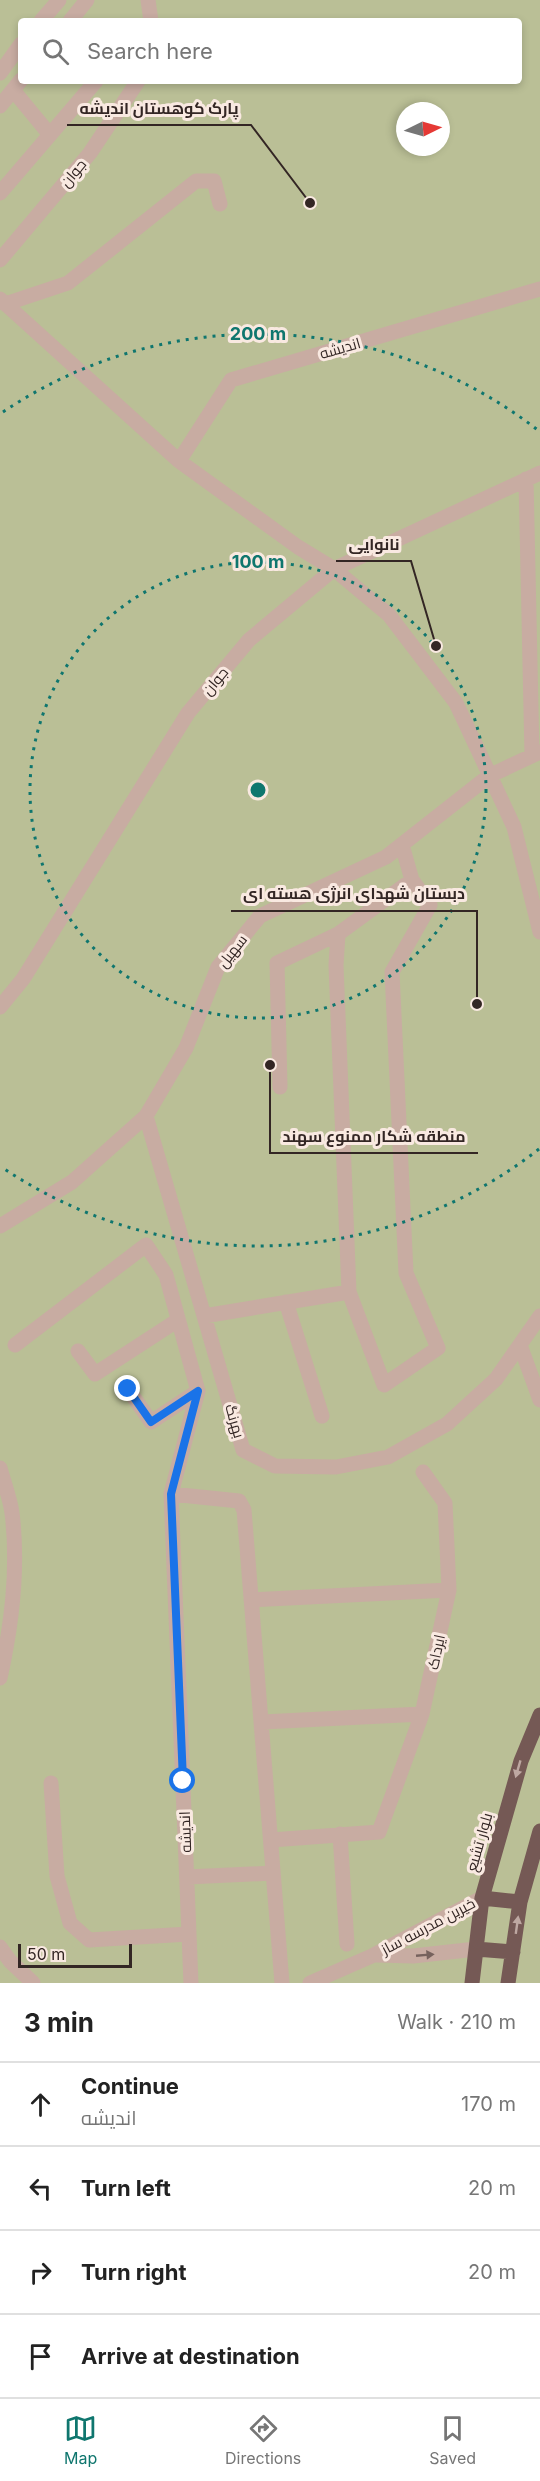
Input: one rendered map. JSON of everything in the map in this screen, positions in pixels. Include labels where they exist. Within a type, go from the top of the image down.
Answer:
[{"type":"main road","name":"بلوار تشیع","points":[[472,1983],[482,1898],[521,1761],[540,1715]]},
{"type":"main road","points":[[508,1983],[520,1902],[540,1831]]},
{"type":"main road","points":[[482,1898],[520,1902]]},
{"type":"main road","points":[[477,1949],[513,1952]]},
{"type":"street","points":[[43,18],[58,0]]},
{"type":"street","points":[[72,18],[87,0]]},
{"type":"street","points":[[148,0],[151,18]]},
{"type":"street","points":[[0,73],[18,48]]},
{"type":"street","points":[[0,194],[93,84]]},
{"type":"street","name":"جوان","points":[[0,261],[90,153],[136,84]]},
{"type":"street","points":[[0,106],[17,85],[50,135]]},
{"type":"street","points":[[2,301],[68,283],[196,182],[214,181],[220,204]]},
{"type":"street","name":"اندیشه","points":[[179,461],[231,380],[540,289]]},
{"type":"street","points":[[2,301],[179,461],[298,547],[334,569],[389,615],[456,703],[514,827],[540,932]]},
{"type":"street","name":"جوان","points":[[0,1006],[23,979],[188,713],[249,640],[334,569],[540,472]]},
{"type":"street","points":[[526,479],[536,754]]},
{"type":"street","name":"سهیل","points":[[0,1226],[72,1182],[146,1116],[186,1048],[218,966],[260,916],[386,857],[489,776],[536,754]]},
{"type":"street","points":[[338,934],[336,965],[349,1292],[384,1385],[438,1348],[406,1273],[392,972],[430,905],[412,880],[402,844]]},
{"type":"street","points":[[280,1087],[278,963],[338,934],[412,880]]},
{"type":"street","name":"بهرنگ","points":[[146,1116],[243,1450],[276,1466],[336,1467],[388,1457],[447,1424],[496,1379],[540,1316]]},
{"type":"street","points":[[15,1345],[147,1245],[166,1275],[197,1394],[151,1422],[128,1389]]},
{"type":"street","points":[[204,1316],[349,1292]]},
{"type":"street","points":[[286,1302],[322,1416]]},
{"type":"street","points":[[78,1352],[95,1374],[178,1320]]},
{"type":"street","points":[[520,1345],[540,1400]]},
{"type":"street","name":"اندیشه","points":[[191,1983],[171,1494],[197,1394]]},
{"type":"street","points":[[0,1468],[12,1512],[15,1576],[10,1634],[0,1678]]},
{"type":"street","name":"ایرداک","points":[[340,1834],[379,1832],[422,1714],[449,1590],[445,1503],[423,1472]]},
{"type":"street","points":[[171,1494],[210,1496],[242,1503],[282,1983]]},
{"type":"street","points":[[251,1600],[449,1590]]},
{"type":"street","points":[[262,1722],[422,1714]]},
{"type":"street","points":[[51,1783],[57,1876],[70,1923],[89,1940],[189,1934]]},
{"type":"street","points":[[271,1840],[340,1834],[347,1944]]},
{"type":"street","points":[[187,1877],[273,1873]]},
{"type":"street","name":"خیرین مدرسه ساز","points":[[310,1983],[374,1955],[482,1898]]},
{"type":"street","points":[[0,1947],[9,1961],[33,1983]]},
{"type":"street","name":"خیرین مدرسه ساز","points":[[374,1955],[413,1956],[477,1949]]},
{"type":"green space","points":[[0,0],[540,0],[540,1983],[0,1983]]},
{"type":"place","name":"پارک کوهستان اندیشه","points":[[310,203]]},
{"type":"place","name":"نانوایی","points":[[436,646]]},
{"type":"place","name":"دبستان شهدای انرژی هسته ای","points":[[477,1004]]},
{"type":"place","name":"منطقه شکار ممنوع سهند","points":[[270,1065]]},
{"type":"route","points":[[128,1389],[151,1422],[198,1391],[171,1494],[183,1781]]}]
